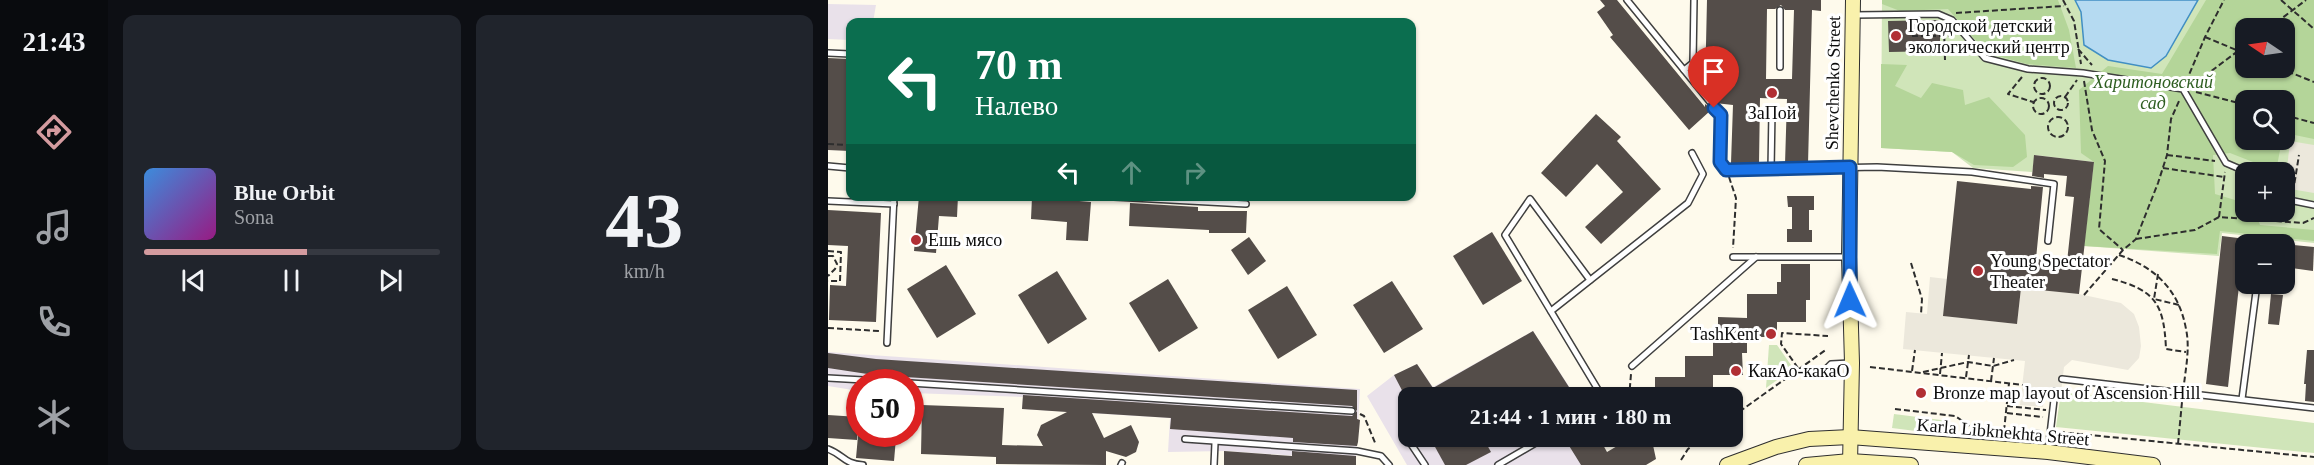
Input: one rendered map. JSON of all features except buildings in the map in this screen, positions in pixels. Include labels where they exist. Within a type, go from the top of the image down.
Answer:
[{"type":"main road","name":"Shevchenko Street","points":[[1850,463],[1852,363],[1849,257],[1852,0]]},
{"type":"main road","name":"Karla Libknekhta Street","points":[[1726,465],[1776,447],[1809,439],[1850,437],[2048,452],[2153,465]]},
{"type":"main road","points":[[1806,465],[1850,463],[1911,465]]},
{"type":"lane","points":[[1627,0],[1710,102]]},
{"type":"lane","points":[[1684,70],[1694,63],[1694,0]]},
{"type":"lane","points":[[1780,10],[1780,67]]},
{"type":"lane","points":[[1852,15],[1941,16],[1952,20],[1985,58],[2028,69],[2083,73],[2183,89],[2226,163],[2235,167]]},
{"type":"lane","points":[[828,53],[846,54]]},
{"type":"lane","points":[[1714,108],[1721,115],[1720,162],[1726,170],[1877,167],[1972,172],[2054,184],[2048,241]]},
{"type":"lane","points":[[1771,170],[1772,110]]},
{"type":"lane","points":[[1551,311],[1688,203],[1702,174],[1692,153]]},
{"type":"lane","points":[[828,166],[846,168]]},
{"type":"lane","points":[[1590,280],[1530,199],[1505,235],[1596,387]]},
{"type":"lane","points":[[828,201],[846,200]]},
{"type":"lane","points":[[887,343],[894,201]]},
{"type":"lane","points":[[1189,201],[1246,204]]},
{"type":"lane","points":[[2295,202],[2314,205]]},
{"type":"lane","points":[[1733,257],[1849,257]]},
{"type":"lane","points":[[1632,366],[1756,257]]},
{"type":"lane","points":[[2242,399],[2256,294]]},
{"type":"lane","points":[[1825,370],[1831,364],[1852,363]]},
{"type":"lane","points":[[828,378],[846,379]]},
{"type":"lane","points":[[2062,379],[2183,391],[2314,408]]},
{"type":"lane","points":[[924,384],[1352,411]]},
{"type":"lane","points":[[2048,452],[2055,391]]},
{"type":"lane","points":[[1185,439],[1357,451],[1380,456],[1389,465]]},
{"type":"lane","points":[[1214,465],[1215,442]]},
{"type":"lane","points":[[1413,447],[1425,465]]},
{"type":"lane","points":[[1498,465],[1529,447]]},
{"type":"lane","points":[[828,449],[836,452],[850,465],[863,465]]},
{"type":"path","points":[[2063,0],[2074,21],[2092,130],[2105,161],[2099,229],[2123,250]]},
{"type":"path","points":[[2084,296],[2136,238],[2167,155],[2171,119],[2205,37],[2224,0]]},
{"type":"path","points":[[2281,0],[2314,29]]},
{"type":"path","points":[[2283,18],[2306,0]]},
{"type":"path","points":[[1945,60],[1945,35],[1941,16],[2065,6]]},
{"type":"path","points":[[1912,36],[1965,36]]},
{"type":"path","points":[[2205,37],[2235,50]]},
{"type":"path","points":[[2077,48],[2102,76]]},
{"type":"path","points":[[2235,53],[2187,90],[2235,102]]},
{"type":"path","points":[[2028,69],[2008,94],[2033,102]]},
{"type":"path","points":[[2054,106],[2055,99],[2065,96],[2083,73]]},
{"type":"path","points":[[2295,74],[2314,82]]},
{"type":"path","points":[[2049,107],[2048,102],[2041,96],[2036,92],[2034,85],[2036,81],[2043,78],[2048,80],[2049,91],[2041,96],[2033,102],[2032,107],[2040,114],[2054,106],[2061,111]]},
{"type":"path","points":[[2059,117],[2061,111],[2068,105],[2065,96]]},
{"type":"path","points":[[2046,112],[2052,119]]},
{"type":"path","points":[[2059,117],[2066,120],[2067,133],[2061,137],[2054,137],[2049,132],[2048,125],[2052,119],[2059,117]]},
{"type":"path","points":[[2295,118],[2314,123]]},
{"type":"path","points":[[828,144],[846,145]]},
{"type":"path","points":[[2167,155],[2226,163],[2219,217]]},
{"type":"path","points":[[2295,181],[2299,155]]},
{"type":"path","points":[[2163,168],[2224,177]]},
{"type":"path","points":[[1726,170],[1736,198],[1733,257]]},
{"type":"path","points":[[2136,238],[2194,230],[2219,217],[2303,223],[2314,218]]},
{"type":"path","points":[[828,251],[841,252],[840,282],[828,281]]},
{"type":"path","points":[[2119,255],[2139,262],[2158,274],[2179,305],[2187,330],[2178,444]]},
{"type":"path","points":[[828,256],[833,256],[837,264],[828,276]]},
{"type":"path","points":[[1911,263],[1922,299],[1921,314]]},
{"type":"path","points":[[2158,274],[2154,299],[2161,311],[2166,349],[2187,352]]},
{"type":"path","points":[[2112,279],[2139,288],[2154,299],[2179,305]]},
{"type":"path","points":[[828,328],[888,331]]},
{"type":"path","points":[[1798,368],[1781,344],[1782,333],[1828,336]]},
{"type":"path","points":[[1743,409],[1827,349]]},
{"type":"path","points":[[1912,372],[1915,350]]},
{"type":"path","points":[[1940,375],[1942,353]]},
{"type":"path","points":[[1966,377],[1969,356]]},
{"type":"path","points":[[1991,381],[1994,357]]},
{"type":"path","points":[[1921,373],[1968,362],[1993,366],[2014,360]]},
{"type":"path","points":[[1630,387],[1632,366]]},
{"type":"path","points":[[1870,367],[2023,385]]},
{"type":"path","points":[[2004,430],[2009,383]]},
{"type":"path","points":[[2007,406],[2046,410],[2047,400]]},
{"type":"path","points":[[1895,409],[1955,416],[1973,428],[2051,431],[2314,458]]},
{"type":"path","points":[[1352,411],[1364,416],[1380,456]]},
{"type":"path","points":[[2006,412],[2043,417]]},
{"type":"path","points":[[1681,460],[1691,447]]},
{"type":"shaded area","points":[[828,4],[876,5],[874,18],[846,18],[846,40],[828,39]]},
{"type":"shaded area","points":[[2295,142],[2314,145],[2314,193],[2295,190],[2295,162],[2288,162],[2289,150],[2295,150]]},
{"type":"shaded area","points":[[1930,277],[1947,279],[1944,316],[2017,324],[2021,288],[2079,294],[2121,303],[2134,314],[2139,327],[2141,346],[2139,358],[2128,370],[2072,360],[2064,367],[2061,392],[2045,390],[2043,407],[2020,405],[2025,361],[1903,349],[1906,312],[1927,314]]},
{"type":"shaded area","points":[[1533,331],[1569,387],[1433,387]]},
{"type":"shaded area","points":[[828,352],[1360,389],[1356,460],[1225,451],[1168,452],[1170,418],[1022,409],[1023,397],[924,393],[924,369],[846,369],[846,389],[828,386]]},
{"type":"shaded area","points":[[1417,364],[1433,387],[1398,387],[1398,447],[1604,447],[1614,465],[1407,465],[1367,396],[1394,375]]},
{"type":"green space","name":"Харитоновский сад","points":[[1882,0],[2314,0],[2314,243],[2295,241],[2295,234],[2222,233],[2219,256],[2084,246],[2094,162],[2035,155],[2032,172],[1973,168],[1952,152],[1881,148]]},
{"type":"green space","points":[[1882,0],[2058,0],[2069,30],[2076,68],[2027,64],[1987,53],[1948,9],[1900,11],[1882,4]]},
{"type":"green space","points":[[2206,0],[2314,0],[2314,139],[2295,135],[2295,90],[2235,90],[2235,150],[2280,150],[2278,162],[2253,162],[2230,153],[2213,155],[2215,194],[2235,200],[2235,222],[2259,222],[2260,225],[2314,230],[2314,241],[2295,239],[2295,234],[2248,234],[2220,231],[2217,254],[2084,246],[2094,162],[2081,153],[2079,90],[2108,66],[2162,74]]},
{"type":"green space","points":[[1881,64],[1907,65],[1895,86],[1921,98],[1932,83],[1963,90],[1965,105],[1989,97],[2025,135],[2027,157],[2013,167],[1974,165],[1952,152],[1881,148]]},
{"type":"green space","points":[[1769,345],[1777,345],[1791,365],[1790,371],[1766,388]]},
{"type":"green space","points":[[2061,392],[2314,423],[2314,453],[2056,427]]},
{"type":"green space","points":[[1894,414],[1949,421],[1947,435],[1892,428]]},
{"type":"water","points":[[2075,0],[2198,0],[2166,56],[2151,68],[2108,60],[2084,45],[2081,12]]},
{"type":"place","name":"Городской детский экологический центр","points":[[1896,36]]},
{"type":"place","name":"ЗаПой","points":[[1772,93]]},
{"type":"place","name":"Ешь мясо","points":[[916,240]]},
{"type":"place","name":"Young Spectator Theater","points":[[1978,271]]},
{"type":"place","name":"TashKent","points":[[1771,334]]},
{"type":"place","name":"КакАо-какаО","points":[[1736,371]]},
{"type":"place","name":"Bronze map layout of Ascension Hill","points":[[1921,393]]},
{"type":"route","points":[[1714,108],[1721,115],[1720,162],[1726,170],[1850,167],[1850,300]]}]
